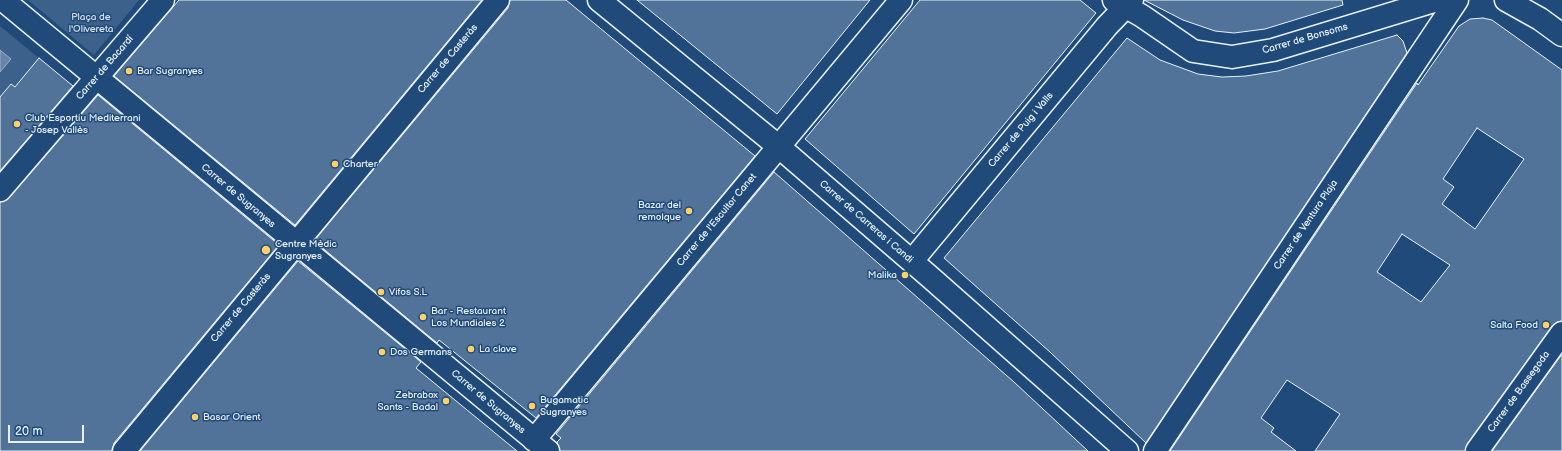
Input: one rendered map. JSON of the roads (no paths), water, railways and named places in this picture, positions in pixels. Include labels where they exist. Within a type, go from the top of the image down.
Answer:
[{"type":"street","name":"Carrer de Sugranyes","points":[[3,0],[541,446]]},
{"type":"street","name":"Carrer de Bacardí","points":[[0,190],[163,0]]},
{"type":"street","name":"Carrer de Casteràs","points":[[124,451],[498,0]]},
{"type":"street","name":"Carrer de Carreras i Candi","points":[[599,0],[778,146],[912,261],[1127,451]]},
{"type":"street","name":"Carrer de l'Escultor Canet","points":[[541,446],[778,146],[901,0]]},
{"type":"street","name":"Carrer de Bonsoms","points":[[1124,2],[1193,51],[1232,58],[1273,50],[1437,0]]},
{"type":"street","name":"Carrer de Ventura Plaja","points":[[1155,451],[1457,0]]},
{"type":"street","points":[[1506,0],[1540,19],[1562,35]]},
{"type":"street","name":"Carrer de Puig i Valls","points":[[912,261],[1124,2]]},
{"type":"street","name":"Carrer de Bassegoda","points":[[1476,451],[1562,333]]},
{"type":"place","name":"Bar Sugranyes","points":[[129,71]]},
{"type":"place","name":"Club Esportiu Mediterrani - Josep Vallès","points":[[17,124]]},
{"type":"place","name":"Charter","points":[[335,164]]},
{"type":"place","name":"Bazar del remolque","points":[[689,211]]},
{"type":"place","name":"Centre Mèdic Sugranyes","points":[[266,250]]},
{"type":"place","name":"Malika","points":[[905,275]]},
{"type":"place","name":"Vifos S.L","points":[[381,292]]},
{"type":"place","name":"Bar - Restaurant Los Mundiales 2","points":[[423,317]]},
{"type":"place","name":"Salta Food","points":[[1546,325]]},
{"type":"place","name":"La clave","points":[[471,349]]},
{"type":"place","name":"Dos Germans","points":[[382,352]]},
{"type":"place","name":"Zebrabox Sants - Badal","points":[[446,401]]},
{"type":"place","name":"Bugamatic Sugranyes","points":[[532,406]]},
{"type":"place","name":"Basar Orient","points":[[195,417]]},
{"type":"park label","name":"Plaça de l'Olivereta","points":[[91,22]]}]
